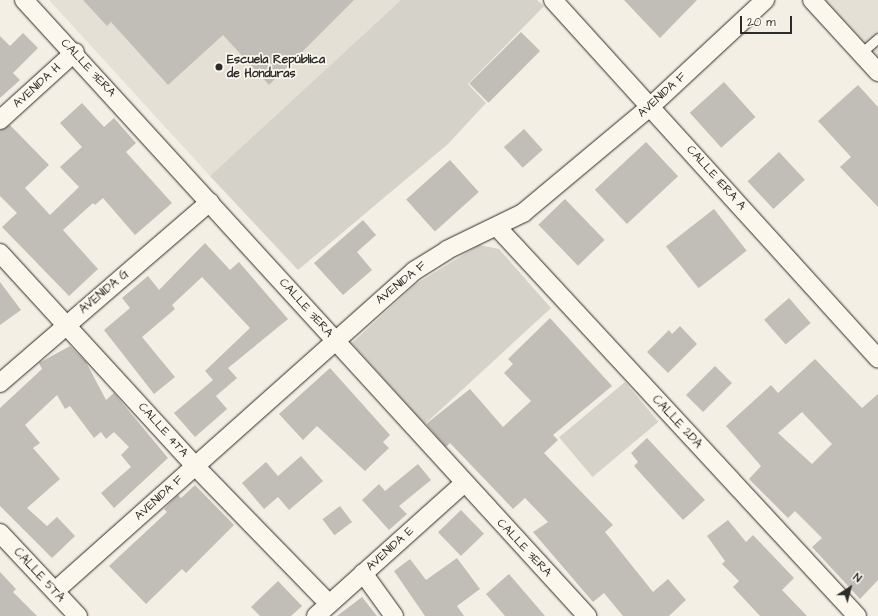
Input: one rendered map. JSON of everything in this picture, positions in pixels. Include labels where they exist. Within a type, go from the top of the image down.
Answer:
[{"type":"street","name":"CALLE 3ERA","points":[[24,0],[75,52],[464,483],[587,616]]},
{"type":"street","name":"CALLE 1ERA A","points":[[553,0],[651,106],[878,358]]},
{"type":"street","name":"AVENIDA F","points":[[55,591],[334,339],[414,271],[460,242],[497,227],[522,213],[651,106],[765,0]]},
{"type":"street","points":[[812,0],[878,72]]},
{"type":"street","name":"AVENIDA H","points":[[0,120],[75,52]]},
{"type":"street","name":"AVENIDA G","points":[[0,383],[210,202]]},
{"type":"street","name":"CALLE 2DA","points":[[497,227],[857,616]]},
{"type":"street","name":"CALLE 4TA","points":[[0,253],[67,324],[322,610]]},
{"type":"street","name":"AVENIDA E","points":[[322,610],[464,483]]},
{"type":"street","name":"CALLE 5TA","points":[[0,533],[78,616]]},
{"type":"street","points":[[363,573],[394,616]]},
{"type":"lane","points":[[861,53],[878,38]]},
{"type":"shaded area","name":"Escuela República de Honduras","points":[[49,0],[401,0],[210,176]]},
{"type":"shaded area","points":[[401,0],[537,0],[544,6],[468,84],[486,103],[448,144],[298,270],[210,176]]},
{"type":"shaded area","points":[[825,0],[878,0],[878,57]]},
{"type":"shaded area","points":[[479,245],[499,249],[551,308],[425,424],[352,343],[416,284]]},
{"type":"shaded area","points":[[625,382],[658,422],[593,477],[559,437]]},
{"type":"building","points":[[83,0],[354,0],[269,85],[223,35],[168,85],[111,22],[107,26]]},
{"type":"building","points":[[624,0],[697,0],[660,38]]},
{"type":"building","points":[[521,32],[540,51],[488,103],[469,84]]},
{"type":"building","points":[[23,33],[38,48],[13,73],[20,80],[0,98],[0,36],[10,46]]},
{"type":"building","points":[[724,82],[755,117],[721,148],[690,113]]},
{"type":"building","points":[[858,85],[878,107],[878,207],[840,167],[851,157],[818,121]]},
{"type":"building","points":[[82,103],[104,127],[114,118],[136,143],[126,152],[172,203],[135,235],[103,198],[95,205],[93,203],[63,230],[98,269],[69,296],[2,227],[17,213],[0,196],[0,130],[10,125],[49,165],[25,188],[50,215],[79,187],[60,167],[82,147],[60,123]]},
{"type":"building","points":[[524,129],[543,150],[523,168],[504,147]]},
{"type":"building","points":[[646,142],[678,176],[627,224],[595,190]]},
{"type":"building","points":[[779,152],[805,180],[773,209],[748,181]]},
{"type":"building","points":[[450,160],[479,192],[435,231],[406,199]]},
{"type":"building","points":[[565,199],[605,240],[578,266],[538,225]]},
{"type":"building","points":[[714,209],[747,251],[699,288],[666,247]]},
{"type":"building","points":[[363,220],[376,235],[357,252],[372,270],[343,295],[314,263]]},
{"type":"building","points":[[205,243],[230,270],[239,262],[288,319],[228,368],[237,378],[216,396],[227,409],[195,437],[174,413],[213,380],[205,371],[250,328],[202,277],[172,305],[175,309],[142,337],[175,377],[154,394],[104,330],[130,308],[122,298],[148,276],[159,290]]},
{"type":"building","points":[[0,282],[21,310],[0,325]]},
{"type":"building","points":[[789,298],[811,323],[786,345],[764,320]]},
{"type":"building","points":[[550,318],[612,386],[553,435],[558,440],[544,453],[613,525],[605,532],[653,592],[668,579],[686,600],[669,616],[623,616],[604,593],[593,602],[533,532],[548,522],[525,498],[513,509],[450,443],[446,447],[426,424],[470,389],[503,427],[531,401],[504,373],[513,364],[508,359]]},
{"type":"building","points":[[680,326],[697,344],[668,373],[647,352],[669,330],[672,334]]},
{"type":"building","points":[[70,346],[86,362],[106,400],[114,393],[168,458],[114,508],[101,493],[131,467],[121,455],[129,447],[114,432],[106,439],[101,432],[94,438],[70,406],[65,409],[57,395],[25,425],[40,443],[33,448],[60,479],[27,508],[47,526],[57,517],[75,536],[52,558],[0,506],[0,408],[42,369],[39,363]]},
{"type":"building","points":[[815,359],[862,408],[878,394],[878,580],[860,599],[812,547],[822,538],[795,511],[788,518],[749,479],[761,466],[726,426],[771,385],[778,393]],"holes":[[[802,412],[832,444],[812,464],[778,433]]]},
{"type":"building","points":[[715,366],[732,383],[703,412],[686,395]]},
{"type":"building","points":[[330,368],[390,435],[383,442],[389,448],[365,471],[317,426],[303,440],[279,414]]},
{"type":"building","points":[[647,438],[705,500],[683,520],[634,466],[638,462],[631,453]]},
{"type":"building","points":[[301,456],[323,481],[289,510],[278,497],[264,509],[242,483],[266,462],[278,476]]},
{"type":"building","points":[[418,464],[431,480],[399,506],[407,514],[389,530],[362,500],[379,484],[385,491]]},
{"type":"building","points":[[195,485],[234,525],[186,573],[182,569],[146,604],[109,566],[167,512],[164,509],[178,495],[181,498]]},
{"type":"building","points":[[340,506],[352,522],[334,535],[322,519]]},
{"type":"building","points":[[461,510],[484,534],[461,556],[438,532]]},
{"type":"building","points":[[728,520],[746,542],[753,535],[794,578],[782,590],[807,616],[760,616],[733,587],[739,581],[722,564],[725,561],[707,536]]},
{"type":"building","points":[[457,558],[480,589],[457,606],[464,616],[425,616],[394,571],[410,559],[426,580]]},
{"type":"building","points":[[0,572],[16,589],[13,592],[37,616],[0,616]]},
{"type":"building","points":[[509,574],[545,616],[505,616],[486,594]]},
{"type":"building","points":[[278,581],[302,606],[291,616],[260,616],[251,607]]},
{"type":"building","points":[[362,597],[377,616],[337,616]]},
{"type":"place","name":"Escuela República de Honduras","points":[[219,67]]}]
